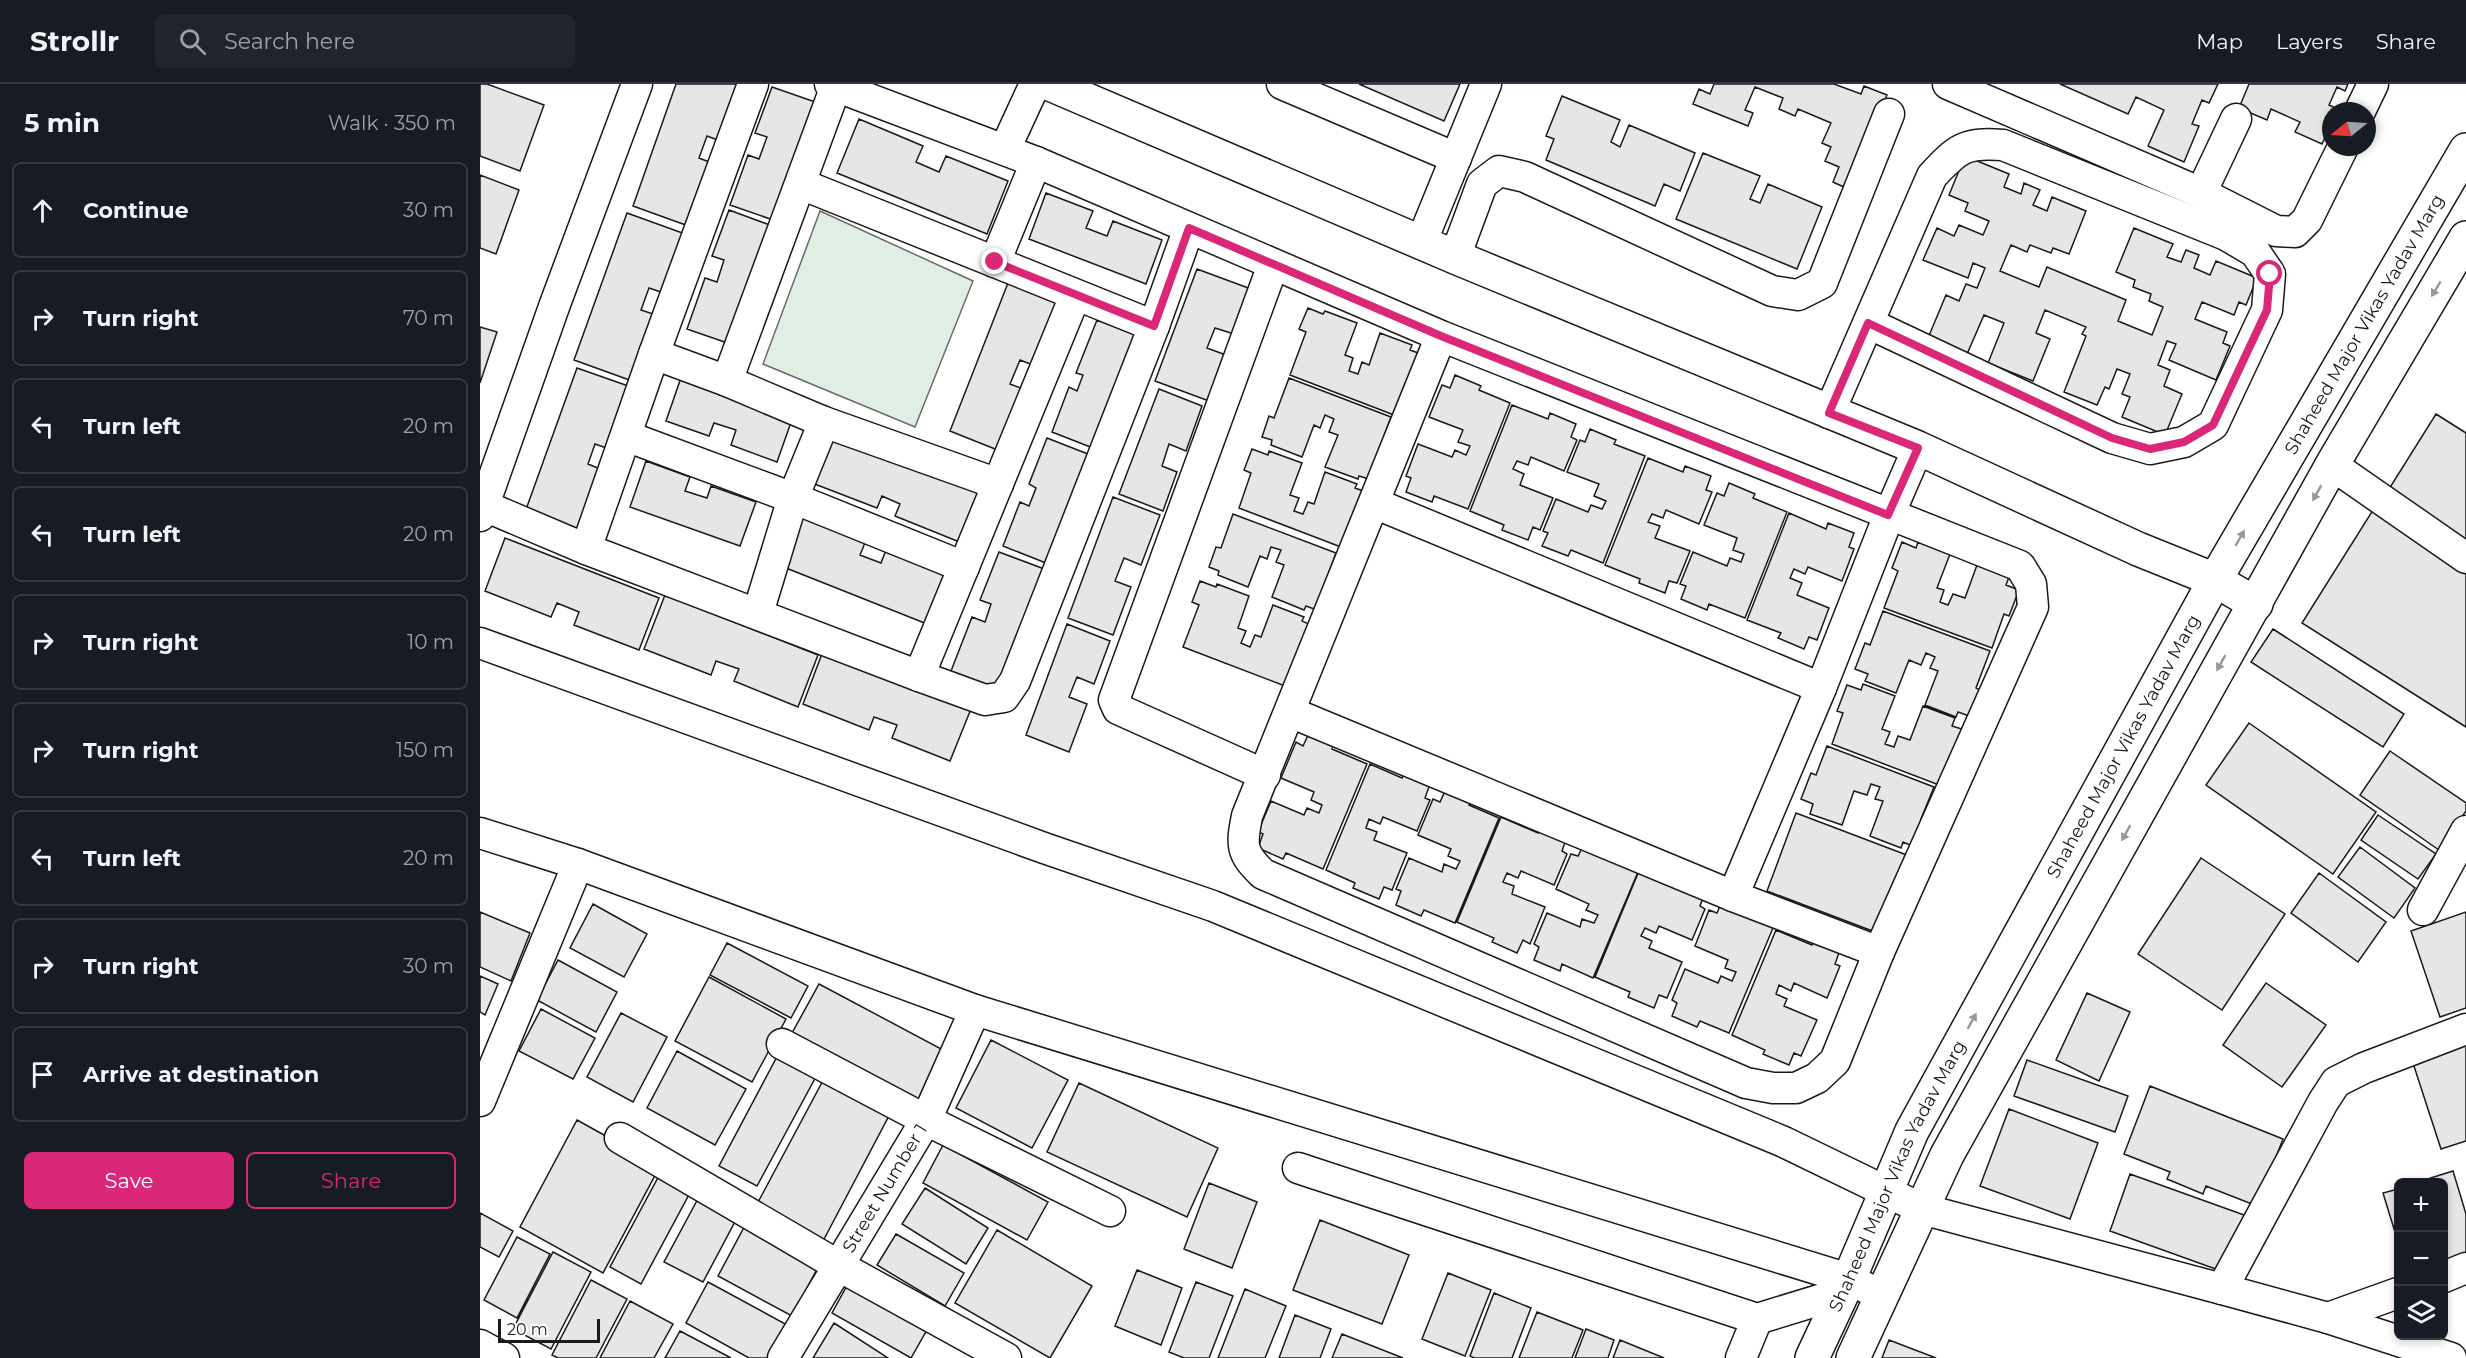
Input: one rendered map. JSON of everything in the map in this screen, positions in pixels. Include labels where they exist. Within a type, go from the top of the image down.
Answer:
[{"type":"main road","points":[[1050,84],[1421,243],[1918,448],[2138,549],[2215,580],[2256,603]]},
{"type":"main road","name":"Shaheed Major Vikas Yadav Marg","points":[[1812,1358],[1846,1286],[1884,1192],[1912,1131],[2215,580],[2466,150]]},
{"type":"main road","name":"Shaheed Major Vikas Yadav Marg","points":[[1853,1358],[1947,1155],[2332,465],[2462,254]]},
{"type":"street","points":[[637,84],[481,508],[985,700],[1004,697],[1015,681],[1154,326],[1189,228]]},
{"type":"street","points":[[586,549],[654,354],[753,84]]},
{"type":"street","points":[[1005,149],[1035,84]]},
{"type":"street","points":[[1282,84],[1456,158]]},
{"type":"street","points":[[1421,243],[1486,84]]},
{"type":"street","points":[[1948,84],[2201,193],[2276,231],[2295,232],[2307,220],[2339,156]]},
{"type":"street","points":[[2364,102],[2373,84]]},
{"type":"street","points":[[727,381],[801,184],[833,85],[1005,149],[1441,336],[2020,566],[2031,584],[2033,607],[1880,952],[1835,1061],[1817,1078],[1796,1088],[1773,1088],[1746,1083],[1263,874],[1248,860],[1242,840],[1247,816],[1441,336]]},
{"type":"street","points":[[1455,257],[1482,184],[1499,171],[1525,177],[1772,291],[1798,295],[1822,283],[1889,114]]},
{"type":"street","points":[[2201,193],[2236,119]]},
{"type":"street","points":[[1829,413],[1868,323],[1932,176],[1951,155],[1976,143],[2002,145],[2226,235],[2255,252],[2270,274],[2267,310],[2213,425],[2184,442],[2150,449],[2112,438],[1868,323]]},
{"type":"street","points":[[995,262],[1036,162]]},
{"type":"street","points":[[801,184],[1154,326]]},
{"type":"street","points":[[1265,775],[1118,708],[1114,700],[1273,265]]},
{"type":"street","points":[[919,676],[1075,296]]},
{"type":"street","points":[[654,354],[727,381],[824,422],[998,484]]},
{"type":"street","points":[[758,613],[793,498],[824,422]]},
{"type":"street","points":[[626,436],[793,498],[964,567]]},
{"type":"street","points":[[1733,896],[1821,688],[1888,515],[1918,448]]},
{"type":"street","points":[[2332,465],[2466,558]]},
{"type":"street","points":[[1374,502],[1821,688]]},
{"type":"street","points":[[480,643],[1033,844],[1213,906],[1784,1142],[1922,1209],[2328,1318],[2451,1358]]},
{"type":"street","points":[[1290,712],[1733,896],[1880,952]]},
{"type":"street","points":[[2423,910],[2466,831]]},
{"type":"street","points":[[480,832],[578,864],[975,1010],[1882,1296]]},
{"type":"street","points":[[480,1101],[578,864]]},
{"type":"street","name":"Street Number 1","points":[[783,1358],[926,1120],[975,1010]]},
{"type":"street","points":[[2222,1289],[2336,1082],[2364,1068],[2466,1029]]},
{"type":"street","points":[[782,1044],[926,1120],[1110,1211]]},
{"type":"street","points":[[620,1138],[839,1266],[1006,1358]]},
{"type":"street","points":[[1298,1168],[1757,1319],[1846,1286]]},
{"type":"street","points":[[2448,1275],[2466,1268]]},
{"type":"street","points":[[2328,1318],[2394,1294]]},
{"type":"street","points":[[1742,1358],[1757,1319]]},
{"type":"street","points":[[480,1345],[504,1358]]},
{"type":"green space","points":[[820,211],[973,281],[915,427],[763,364]]},
{"type":"building","points":[[480,84],[487,84],[544,105],[520,171],[480,156]]},
{"type":"building","points":[[676,84],[743,84],[723,142],[707,136],[699,158],[717,165],[694,228],[633,206]]},
{"type":"building","points":[[1359,84],[1460,84],[1444,121]]},
{"type":"building","points":[[1714,84],[1834,84],[1861,94],[1864,86],[1887,95],[1848,189],[1833,182],[1839,167],[1825,161],[1831,147],[1822,143],[1831,123],[1798,109],[1795,116],[1779,109],[1783,98],[1755,87],[1745,110],[1753,113],[1748,126],[1693,104],[1699,89],[1710,94]]},
{"type":"building","points":[[2060,84],[2218,84],[2209,103],[2202,100],[2192,124],[2199,126],[2184,162],[2148,146],[2164,110],[2136,97],[2128,114]]},
{"type":"building","points":[[2249,84],[2348,84],[2345,91],[2337,87],[2330,102],[2322,102],[2322,144],[2295,132],[2300,122],[2271,109],[2267,120],[2239,108]]},
{"type":"building","points":[[772,87],[821,104],[779,222],[730,205],[748,155],[759,159],[767,137],[755,133]]},
{"type":"building","points":[[1562,96],[1620,120],[1611,142],[1620,147],[1629,125],[1695,153],[1680,191],[1664,184],[1655,206],[1546,160],[1554,139],[1546,136]]},
{"type":"building","points":[[859,119],[923,146],[916,162],[939,172],[946,156],[1008,181],[987,234],[837,173]]},
{"type":"building","points":[[1703,153],[1760,176],[1750,199],[1760,203],[1768,184],[1822,207],[1797,269],[1676,219]]},
{"type":"building","points":[[1965,156],[2009,174],[2004,187],[2021,194],[2024,183],[2040,190],[2033,205],[2047,211],[2052,197],[2086,211],[2069,254],[2053,248],[2051,253],[2030,245],[2027,252],[2011,245],[2000,271],[2039,287],[2047,267],[2126,300],[2118,321],[2152,335],[2163,307],[2149,301],[2151,294],[2133,287],[2135,280],[2116,272],[2134,228],[2173,244],[2167,257],[2181,262],[2186,250],[2199,255],[2194,268],[2210,275],[2216,261],[2257,278],[2246,305],[2239,302],[2234,315],[2202,302],[2195,319],[2227,332],[2223,343],[2230,346],[2216,380],[2169,360],[2176,344],[2167,341],[2158,365],[2170,370],[2164,386],[2182,394],[2165,435],[2122,417],[2130,397],[2122,394],[2130,374],[2117,369],[2109,389],[2105,387],[2097,405],[2064,392],[2086,336],[2082,334],[2086,327],[2045,310],[2036,333],[2050,339],[2033,381],[1988,363],[2004,323],[1984,315],[1967,354],[1928,338],[1946,295],[1959,301],[1966,284],[1977,288],[1985,268],[1973,263],[1968,278],[1923,260],[1937,228],[1954,236],[1959,225],[1983,235],[1989,221],[1965,211],[1968,203],[1949,195]]},
{"type":"building","points":[[480,175],[519,190],[496,254],[480,248]]},
{"type":"building","points":[[1046,193],[1093,211],[1086,228],[1107,236],[1113,221],[1162,240],[1146,284],[1029,239]]},
{"type":"building","points":[[729,210],[778,228],[736,346],[687,329],[705,278],[717,282],[724,260],[712,256]]},
{"type":"building","points":[[627,213],[688,235],[667,294],[649,288],[641,310],[659,316],[635,382],[574,360]]},
{"type":"building","points":[[1197,269],[1251,289],[1234,334],[1215,328],[1207,348],[1226,355],[1209,401],[1155,381]]},
{"type":"building","points":[[1008,283],[1063,305],[1038,367],[1020,360],[1010,384],[1029,391],[1005,453],[950,431]]},
{"type":"building","points":[[1308,308],[1323,314],[1325,311],[1357,323],[1345,355],[1353,358],[1349,371],[1358,374],[1362,362],[1369,365],[1380,333],[1412,345],[1410,350],[1421,354],[1394,415],[1290,375],[1306,332],[1299,329]]},
{"type":"building","points":[[1097,320],[1141,337],[1098,450],[1052,432],[1069,387],[1077,391],[1083,375],[1076,373]]},
{"type":"building","points":[[480,327],[497,332],[480,383]]},
{"type":"building","points":[[577,368],[634,388],[612,450],[595,444],[588,464],[605,471],[582,537],[524,515]]},
{"type":"building","points":[[683,372],[795,411],[777,462],[731,445],[736,430],[714,423],[709,436],[666,421]]},
{"type":"building","points":[[1455,375],[1481,386],[1479,390],[1510,403],[1468,509],[1434,496],[1432,502],[1406,492],[1411,478],[1406,476],[1418,444],[1452,457],[1455,450],[1466,455],[1470,446],[1458,442],[1463,430],[1429,417],[1442,385],[1450,388]]},
{"type":"building","points":[[1289,378],[1391,417],[1376,458],[1375,481],[1359,476],[1358,479],[1325,467],[1338,435],[1329,432],[1334,419],[1325,415],[1320,428],[1314,425],[1302,457],[1271,445],[1272,440],[1262,437],[1269,416],[1274,418]]},
{"type":"building","points":[[1159,389],[1202,406],[1186,451],[1169,444],[1162,466],[1177,472],[1163,511],[1119,494]]},
{"type":"building","points":[[1512,405],[1548,419],[1550,413],[1576,424],[1571,437],[1577,440],[1564,471],[1531,457],[1528,465],[1517,461],[1513,469],[1524,474],[1520,485],[1553,498],[1540,530],[1533,527],[1528,540],[1502,530],[1504,525],[1470,511]]},
{"type":"building","points":[[2436,414],[2466,433],[2466,539],[2389,489]]},
{"type":"building","points":[[1590,429],[1616,440],[1614,444],[1645,456],[1603,563],[1571,550],[1568,556],[1542,546],[1548,533],[1543,531],[1556,499],[1588,512],[1591,505],[1602,509],[1606,501],[1594,496],[1599,484],[1567,472],[1580,440],[1585,442]]},
{"type":"building","points":[[831,432],[982,491],[962,543],[895,516],[900,504],[882,496],[877,508],[812,483]]},
{"type":"building","points":[[1047,438],[1093,456],[1051,565],[1003,546],[1020,502],[1029,506],[1036,488],[1029,484]]},
{"type":"building","points":[[1252,449],[1268,455],[1269,451],[1302,463],[1290,495],[1299,498],[1294,511],[1303,514],[1308,502],[1314,504],[1325,472],[1357,484],[1355,488],[1366,492],[1341,547],[1239,508],[1251,473],[1244,470]]},
{"type":"building","points":[[1648,458],[1683,472],[1685,466],[1711,476],[1706,490],[1712,492],[1699,524],[1666,510],[1663,518],[1652,514],[1648,522],[1660,526],[1655,538],[1690,551],[1677,583],[1669,581],[1665,593],[1639,583],[1640,579],[1605,565]]},
{"type":"building","points":[[646,461],[690,477],[685,491],[707,498],[711,486],[756,502],[740,546],[630,507]]},
{"type":"building","points":[[1729,483],[1755,494],[1753,498],[1787,512],[1745,618],[1709,604],[1707,610],[1681,599],[1686,586],[1680,584],[1693,552],[1727,566],[1730,558],[1741,562],[1744,554],[1733,550],[1737,538],[1704,525],[1717,493],[1724,496]]},
{"type":"building","points":[[1113,497],[1160,515],[1141,565],[1124,558],[1115,581],[1131,587],[1113,635],[1068,618]]},
{"type":"building","points":[[804,507],[869,533],[860,555],[881,563],[889,542],[949,566],[927,624],[781,566]]},
{"type":"building","points":[[2373,510],[2466,569],[2466,727],[2302,623]]},
{"type":"building","points":[[1789,513],[1826,529],[1828,523],[1854,533],[1849,547],[1854,549],[1842,581],[1808,567],[1805,574],[1794,569],[1790,578],[1802,583],[1797,595],[1829,608],[1817,640],[1809,637],[1804,649],[1778,638],[1781,633],[1747,620]]},
{"type":"building","points":[[1233,514],[1336,553],[1323,588],[1330,591],[1322,612],[1306,606],[1304,610],[1272,597],[1284,565],[1276,562],[1281,550],[1271,547],[1267,559],[1260,556],[1248,587],[1218,575],[1219,571],[1209,567],[1216,547],[1221,548]]},
{"type":"building","points":[[505,538],[659,598],[639,650],[574,625],[579,612],[557,603],[551,617],[485,591]]},
{"type":"building","points":[[1902,542],[1916,548],[1918,542],[1950,554],[1937,588],[1944,590],[1940,602],[1948,605],[1953,594],[1965,598],[1977,565],[2009,577],[2006,585],[2019,590],[2009,616],[2004,614],[1992,648],[1884,608],[1898,571],[1892,568]]},
{"type":"building","points":[[999,552],[1047,570],[1001,690],[951,671],[972,617],[985,622],[991,604],[980,600]]},
{"type":"building","points":[[1200,581],[1216,587],[1217,584],[1249,596],[1238,628],[1246,631],[1241,643],[1250,647],[1255,635],[1261,637],[1273,605],[1304,617],[1302,621],[1313,626],[1285,686],[1183,647],[1199,605],[1192,602]]},
{"type":"building","points":[[665,595],[818,655],[798,707],[734,681],[739,669],[716,661],[711,675],[644,649]]},
{"type":"building","points":[[1883,611],[1990,651],[1976,688],[1982,691],[1972,717],[1958,712],[1956,717],[1925,705],[1938,671],[1930,668],[1935,657],[1926,653],[1921,665],[1909,660],[1896,693],[1865,681],[1868,674],[1855,669],[1865,643],[1870,645]]},
{"type":"building","points":[[1067,624],[1110,641],[1094,684],[1077,677],[1069,697],[1087,704],[1069,752],[1026,735]]},
{"type":"building","points":[[2273,629],[2404,714],[2383,747],[2251,662]]},
{"type":"building","points":[[823,651],[971,709],[950,761],[892,738],[897,725],[874,717],[869,730],[803,704]]},
{"type":"building","points":[[1863,684],[1895,696],[1882,729],[1890,732],[1885,744],[1894,747],[1898,736],[1910,740],[1923,706],[1955,718],[1952,726],[1965,730],[1955,757],[1950,755],[1939,785],[1832,744],[1843,713],[1837,711],[1847,685],[1861,690]]},
{"type":"building","points":[[2249,723],[2376,812],[2333,874],[2206,785]]},
{"type":"building","points":[[1309,733],[1334,744],[1332,749],[1367,764],[1323,869],[1286,853],[1283,859],[1258,848],[1263,834],[1258,832],[1271,801],[1304,815],[1307,808],[1319,813],[1322,805],[1311,800],[1314,792],[1281,778],[1296,742],[1303,746]]},
{"type":"building","points":[[1827,746],[1934,787],[1921,819],[1927,822],[1917,848],[1903,842],[1901,848],[1870,836],[1883,801],[1875,799],[1880,787],[1871,784],[1867,795],[1854,791],[1842,825],[1810,814],[1813,804],[1801,799],[1811,773],[1816,775]]},
{"type":"building","points":[[2390,751],[2466,803],[2466,811],[2439,850],[2360,795]]},
{"type":"building","points":[[1370,764],[1402,778],[1405,773],[1430,784],[1425,798],[1430,800],[1417,831],[1383,817],[1380,824],[1369,819],[1366,828],[1377,832],[1374,840],[1407,853],[1392,890],[1384,887],[1379,899],[1353,888],[1355,883],[1326,870]]},
{"type":"building","points":[[1446,789],[1471,800],[1469,805],[1499,818],[1455,923],[1424,910],[1421,916],[1396,905],[1401,891],[1396,889],[1409,858],[1442,872],[1444,864],[1456,869],[1460,861],[1448,856],[1451,849],[1418,835],[1433,799],[1440,802]]},
{"type":"building","points":[[1796,813],[1912,857],[1883,935],[1767,891]]},
{"type":"building","points":[[2378,815],[2436,854],[2418,879],[2361,840]]},
{"type":"building","points":[[1501,817],[1538,833],[1541,826],[1567,837],[1562,851],[1567,854],[1554,885],[1521,871],[1518,878],[1507,873],[1503,882],[1514,886],[1512,894],[1545,907],[1530,944],[1523,940],[1517,953],[1492,942],[1494,938],[1457,922]]},
{"type":"building","points":[[1584,844],[1638,872],[1593,978],[1562,964],[1560,971],[1534,960],[1539,947],[1534,944],[1547,913],[1580,927],[1582,919],[1594,923],[1598,915],[1586,910],[1589,904],[1556,889],[1571,854],[1578,856]]},
{"type":"building","points":[[2360,847],[2415,888],[2394,918],[2338,877]]},
{"type":"building","points":[[2201,858],[2285,914],[2222,1010],[2138,954]]},
{"type":"building","points":[[1639,871],[1705,893],[1700,906],[1705,909],[1692,940],[1659,926],[1656,933],[1645,928],[1641,936],[1652,941],[1649,948],[1682,962],[1667,998],[1659,995],[1654,1008],[1628,997],[1630,992],[1595,977]]},
{"type":"building","points":[[2319,873],[2386,922],[2358,962],[2291,913]]},
{"type":"building","points":[[1722,901],[1746,916],[1773,928],[1729,1033],[1700,1021],[1697,1027],[1672,1016],[1677,1003],[1672,1000],[1685,969],[1718,983],[1721,976],[1732,981],[1736,972],[1725,968],[1728,960],[1695,946],[1709,910],[1717,913]]},
{"type":"building","points":[[593,904],[647,934],[624,977],[570,948]]},
{"type":"building","points":[[480,912],[530,933],[511,981],[480,967]]},
{"type":"building","points":[[2466,912],[2466,1008],[2440,1017],[2411,931]]},
{"type":"building","points":[[1776,930],[1812,945],[1815,939],[1840,950],[1835,964],[1840,966],[1827,998],[1794,983],[1791,991],[1779,985],[1776,994],[1787,999],[1784,1006],[1817,1020],[1801,1056],[1794,1053],[1789,1065],[1763,1054],[1765,1050],[1732,1035]]},
{"type":"building","points":[[727,943],[808,986],[791,1018],[710,975]]},
{"type":"building","points":[[558,960],[617,992],[596,1032],[537,1000]]},
{"type":"building","points":[[480,976],[498,984],[485,1015],[480,1012]]},
{"type":"building","points":[[709,977],[786,1019],[752,1082],[675,1041]]},
{"type":"building","points":[[2266,983],[2326,1025],[2282,1087],[2223,1045]]},
{"type":"building","points":[[819,984],[945,1051],[919,1101],[792,1033]]},
{"type":"building","points":[[2087,993],[2130,1012],[2099,1081],[2056,1060]]},
{"type":"building","points":[[541,1009],[595,1038],[573,1079],[519,1051]]},
{"type":"building","points":[[621,1013],[667,1037],[633,1102],[587,1077]]},
{"type":"building","points":[[2466,1039],[2466,1141],[2441,1149],[2411,1057]]},
{"type":"building","points":[[991,1040],[1068,1080],[1032,1148],[956,1108]]},
{"type":"building","points":[[677,1051],[746,1089],[715,1145],[647,1108]]},
{"type":"building","points":[[780,1051],[819,1071],[757,1186],[719,1166]]},
{"type":"building","points":[[2027,1060],[2128,1096],[2115,1132],[2014,1096]]},
{"type":"building","points":[[826,1075],[892,1110],[823,1241],[756,1206]]},
{"type":"building","points":[[1079,1083],[1218,1148],[1187,1217],[1047,1152]]},
{"type":"building","points":[[2150,1086],[2283,1139],[2257,1206],[2206,1186],[2203,1194],[2167,1179],[2170,1172],[2124,1154]]},
{"type":"building","points":[[2009,1109],[2098,1143],[2070,1219],[1980,1186]]},
{"type":"building","points":[[577,1120],[660,1166],[603,1273],[520,1227]]},
{"type":"building","points":[[943,1145],[1048,1202],[1027,1240],[923,1183]]},
{"type":"building","points":[[2453,1171],[2466,1214],[2466,1257],[2448,1263],[2448,1178],[2431,1178]]},
{"type":"building","points":[[661,1172],[692,1189],[641,1284],[610,1267]]},
{"type":"building","points":[[2130,1174],[2244,1215],[2224,1272],[2110,1231]]},
{"type":"building","points":[[1209,1183],[1257,1202],[1232,1268],[1184,1249]]},
{"type":"building","points":[[925,1188],[988,1228],[966,1264],[902,1224]]},
{"type":"building","points":[[2394,1190],[2394,1229],[2383,1193]]},
{"type":"building","points":[[700,1195],[738,1216],[703,1282],[664,1262]]},
{"type":"building","points":[[480,1213],[513,1231],[499,1257],[480,1247]]},
{"type":"building","points":[[749,1218],[823,1258],[792,1316],[718,1276]]},
{"type":"building","points":[[1320,1220],[1409,1255],[1382,1324],[1293,1290]]},
{"type":"building","points":[[997,1230],[1092,1286],[1050,1358],[955,1303]]},
{"type":"building","points":[[896,1234],[964,1273],[945,1306],[877,1265]]},
{"type":"building","points":[[517,1237],[550,1254],[517,1318],[484,1300]]},
{"type":"building","points":[[553,1252],[591,1272],[551,1349],[513,1329]]},
{"type":"building","points":[[1137,1270],[1182,1288],[1161,1345],[1115,1326]]},
{"type":"building","points":[[1448,1273],[1491,1290],[1465,1356],[1422,1339]]},
{"type":"building","points":[[591,1280],[627,1299],[596,1358],[558,1358],[552,1355]]},
{"type":"building","points":[[708,1282],[789,1326],[771,1358],[749,1358],[686,1323]]},
{"type":"building","points":[[849,1282],[928,1328],[911,1358],[832,1313]]},
{"type":"building","points":[[1196,1282],[1233,1296],[1209,1358],[1184,1358],[1169,1352]]},
{"type":"building","points":[[1245,1289],[1286,1306],[1265,1358],[1218,1358]]},
{"type":"building","points":[[1494,1293],[1531,1308],[1512,1358],[1474,1358],[1470,1356]]},
{"type":"building","points":[[630,1301],[673,1324],[654,1358],[600,1358]]},
{"type":"building","points":[[1537,1312],[1583,1330],[1572,1358],[1519,1358]]},
{"type":"building","points":[[1295,1315],[1331,1329],[1320,1358],[1279,1358]]},
{"type":"building","points":[[834,1323],[888,1358],[813,1358]]},
{"type":"building","points":[[1586,1329],[1614,1340],[1608,1358],[1575,1358]]},
{"type":"building","points":[[680,1331],[731,1358],[665,1358]]},
{"type":"building","points":[[1342,1334],[1403,1358],[1332,1358]]},
{"type":"building","points":[[1620,1340],[1664,1358],[1613,1358]]},
{"type":"building","points":[[1889,1340],[1936,1358],[1882,1358]]},
{"type":"route","points":[[995,262],[1154,326],[1189,228],[1441,336],[1888,515],[1918,448],[1829,413],[1868,323],[2112,438],[2150,449],[2184,442],[2213,425],[2267,310],[2270,274]]}]
